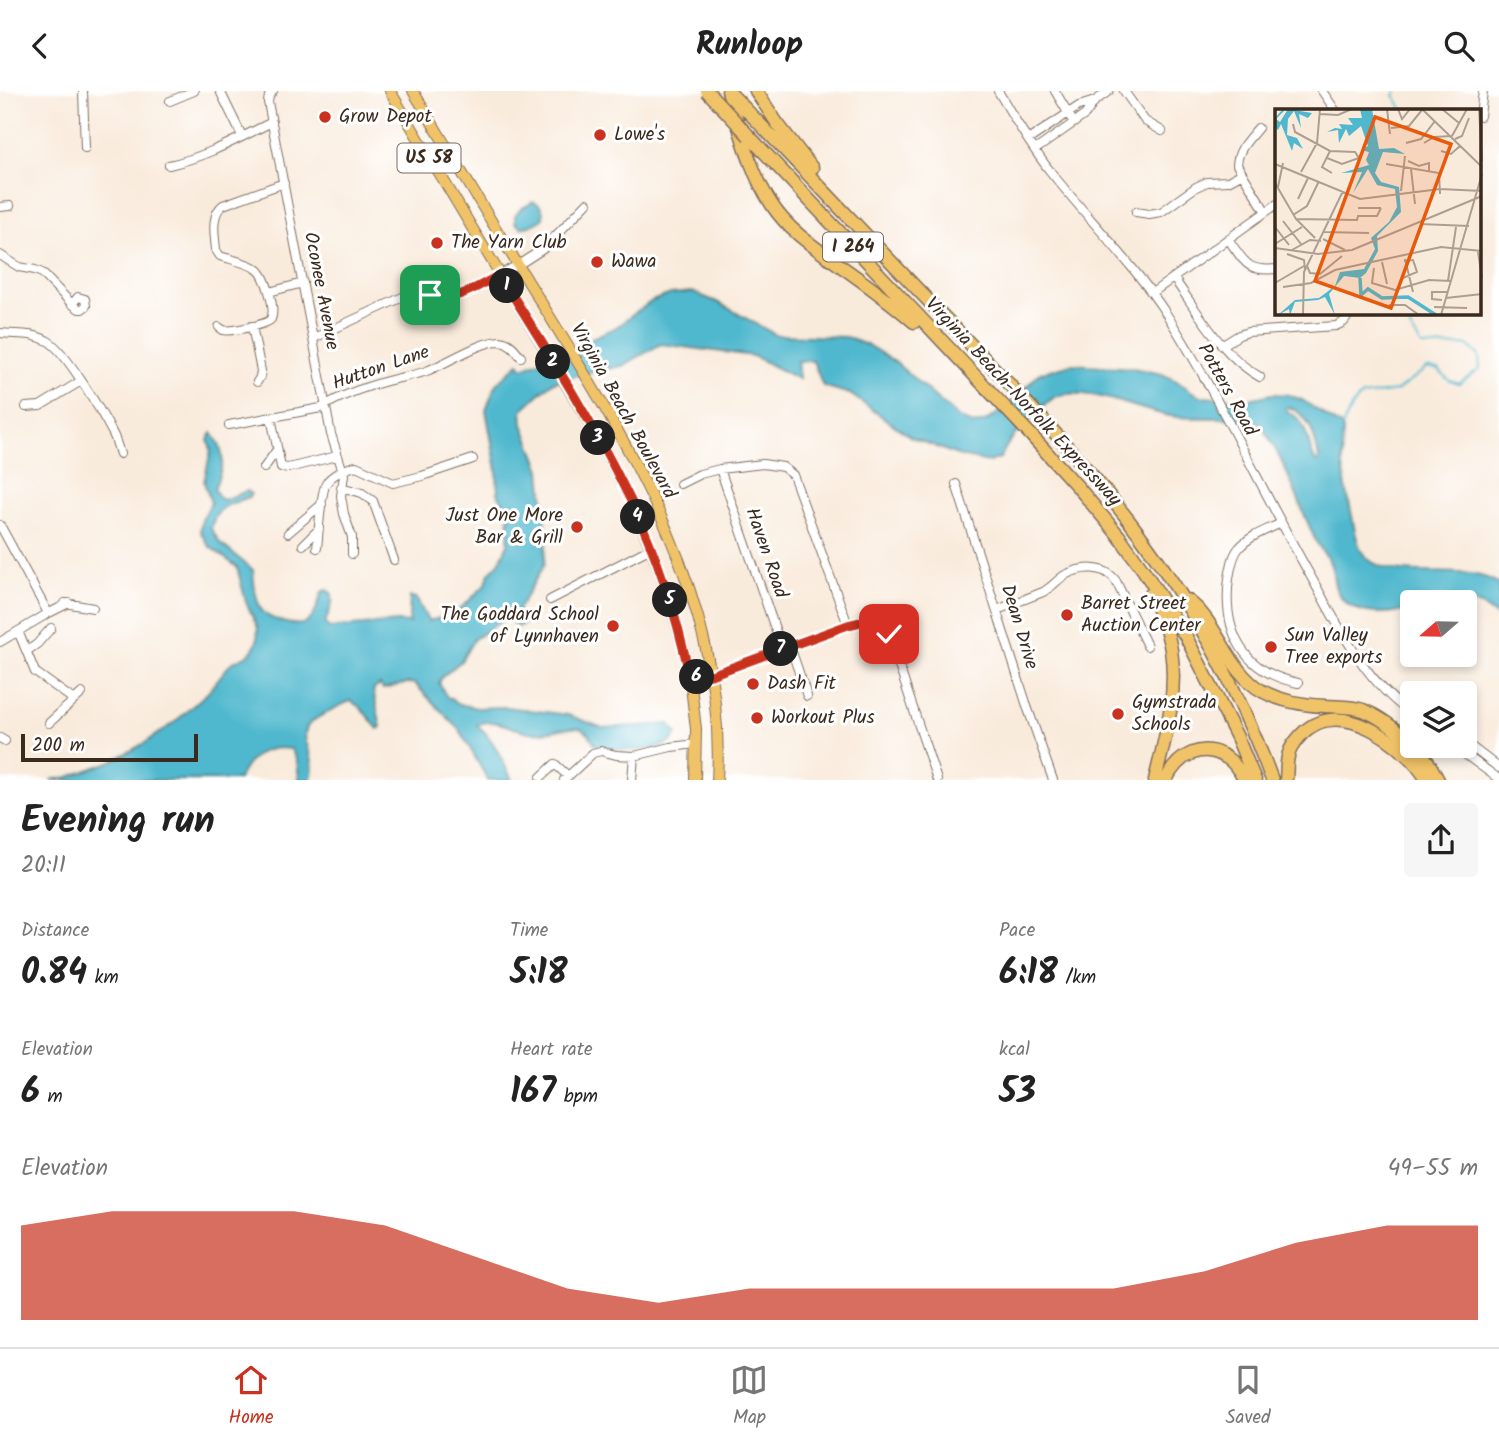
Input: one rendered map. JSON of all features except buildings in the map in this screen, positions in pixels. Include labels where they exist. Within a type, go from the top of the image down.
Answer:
[{"type":"highway","name":"Virginia Beach-Norfolk Expressway","points":[[707,91],[1029,433],[1131,552],[1204,671],[1255,780]]},
{"type":"highway","points":[[755,91],[838,206]]},
{"type":"highway","name":"Virginia Beach-Norfolk Expressway","points":[[731,94],[1042,419],[1126,517],[1181,596],[1236,695],[1272,780]]},
{"type":"highway","points":[[731,94],[757,178],[782,218],[810,244],[892,303],[958,358]]},
{"type":"highway","points":[[1131,552],[1163,618],[1171,650],[1173,691],[1155,780]]},
{"type":"highway","points":[[1181,596],[1197,607],[1237,666],[1252,684],[1261,690],[1287,701],[1306,705],[1363,710],[1400,734]]},
{"type":"highway","points":[[1286,780],[1287,756],[1302,734],[1323,721],[1336,720],[1372,729],[1391,741],[1413,760],[1427,780]]},
{"type":"highway","points":[[1166,780],[1182,758],[1199,750],[1215,752],[1229,759],[1245,780]]},
{"type":"highway","points":[[1424,758],[1438,780]]},
{"type":"main road","name":"Virginia Beach Boulevard","points":[[390,91],[545,348],[625,487],[652,548],[674,613],[690,678],[696,744],[695,780]]},
{"type":"main road","name":"Virginia Beach Boulevard","points":[[413,91],[626,444],[668,531],[691,594],[711,675],[717,736],[717,780]]},
{"type":"street","points":[[83,91],[85,148]]},
{"type":"street","points":[[170,101],[194,91]]},
{"type":"street","points":[[220,91],[242,136]]},
{"type":"street","name":"Potters Road","points":[[998,91],[1049,170],[1152,293],[1205,380],[1353,652],[1376,681],[1400,704]]},
{"type":"street","points":[[1055,91],[1074,123]]},
{"type":"street","points":[[1028,140],[1079,106],[1095,101],[1109,91]]},
{"type":"street","points":[[1124,91],[1146,121],[1162,131]]},
{"type":"street","points":[[1322,91],[1334,109]]},
{"type":"street","points":[[1483,94],[1494,91]]},
{"type":"street","name":"Oconee Avenue","points":[[271,93],[268,101],[326,405],[337,456],[343,470]]},
{"type":"street","points":[[1035,150],[1085,115],[1095,101]]},
{"type":"street","points":[[169,165],[216,149],[272,122]]},
{"type":"street","points":[[1258,128],[1240,149],[1237,165],[1266,212]]},
{"type":"street","points":[[1136,212],[1161,212],[1196,187],[1207,182],[1228,181],[1241,174]]},
{"type":"street","points":[[219,327],[227,330],[265,324],[272,313],[266,280],[259,270],[218,253],[215,214],[223,205],[284,183]]},
{"type":"street","points":[[314,338],[405,296],[461,295],[543,249],[587,203]]},
{"type":"street","points":[[1152,293],[1275,205]]},
{"type":"street","points":[[0,207],[10,206]]},
{"type":"street","points":[[1228,239],[1247,265],[1262,270],[1275,269]]},
{"type":"street","points":[[0,255],[19,267],[42,273],[72,304]]},
{"type":"street","points":[[1174,279],[1223,345],[1242,366],[1260,377]]},
{"type":"street","points":[[269,292],[303,283]]},
{"type":"street","points":[[1223,345],[1248,332],[1336,326],[1344,322],[1349,315]]},
{"type":"street","points":[[252,326],[261,370],[257,382]]},
{"type":"street","points":[[0,333],[32,335],[48,341],[60,351],[115,436],[120,454]]},
{"type":"street","name":"Hutton Lane","points":[[229,425],[321,408],[359,390],[423,372],[495,342],[510,344],[521,357]]},
{"type":"street","points":[[26,407],[40,406],[81,381]]},
{"type":"street","points":[[271,417],[276,451],[284,469],[337,456]]},
{"type":"street","points":[[264,468],[276,451]]},
{"type":"street","points":[[317,548],[326,484],[343,470],[356,466],[393,483],[473,459]]},
{"type":"street","points":[[680,484],[700,474],[720,469],[763,464],[783,467],[793,475],[848,625]]},
{"type":"street","name":"Haven Road","points":[[720,469],[807,696]]},
{"type":"street","points":[[343,470],[341,505],[352,537],[352,554]]},
{"type":"street","name":"Dean Drive","points":[[956,484],[1053,780]]},
{"type":"street","points":[[341,487],[362,493],[373,501],[394,560]]},
{"type":"street","points":[[288,533],[322,504]]},
{"type":"street","points":[[1281,523],[1249,539],[1238,548],[1232,561],[1228,587],[1228,619],[1240,647],[1255,664],[1272,674],[1298,683]]},
{"type":"street","points":[[0,525],[48,614]]},
{"type":"street","points":[[303,545],[319,529]]},
{"type":"street","points":[[550,600],[652,548]]},
{"type":"street","points":[[997,610],[1049,589],[1072,572],[1085,569],[1104,571],[1116,582],[1147,646]]},
{"type":"street","points":[[0,642],[69,603],[93,608]]},
{"type":"street","points":[[690,678],[711,675],[848,625],[873,619],[881,621],[886,627],[937,780]]},
{"type":"street","points":[[27,651],[51,628]]},
{"type":"street","points":[[18,631],[35,672],[74,700]]},
{"type":"street","points":[[49,723],[82,693]]},
{"type":"street","points":[[541,777],[555,764],[566,778],[597,751],[634,756],[696,744]]},
{"type":"street","points":[[1477,751],[1499,768]]},
{"type":"street","points":[[632,780],[634,756]]},
{"type":"street","points":[[1470,758],[1499,779]]},
{"type":"water","points":[[533,202],[541,208],[543,218],[533,225],[520,227],[515,222],[515,215]]},
{"type":"water","points":[[692,292],[717,302],[776,335],[846,337],[869,346],[895,362],[959,418],[973,425],[985,422],[1004,409],[1040,373],[1071,364],[1133,368],[1162,374],[1203,397],[1245,400],[1272,394],[1289,395],[1302,400],[1342,427],[1345,484],[1362,552],[1373,563],[1388,569],[1466,574],[1484,577],[1499,584],[1499,618],[1477,604],[1477,590],[1400,590],[1400,612],[1391,613],[1359,610],[1342,599],[1336,589],[1330,563],[1314,538],[1279,457],[1261,425],[1255,422],[1177,417],[1100,397],[1070,394],[1057,396],[1046,403],[1011,439],[1000,458],[989,462],[960,456],[911,437],[850,394],[823,386],[813,361],[797,361],[799,379],[753,356],[661,344],[622,366],[551,383],[522,410],[523,424],[541,470],[547,537],[544,565],[518,610],[525,623],[518,627],[509,620],[503,620],[474,639],[461,661],[442,677],[439,683],[446,696],[459,704],[477,708],[506,707],[568,715],[603,728],[670,724],[677,734],[670,742],[653,749],[614,749],[597,747],[587,733],[579,728],[535,733],[496,723],[483,723],[477,725],[493,743],[512,780],[488,780],[459,729],[415,684],[408,683],[383,689],[380,685],[373,690],[381,727],[378,729],[360,707],[350,701],[314,720],[305,733],[313,765],[310,780],[299,780],[297,761],[291,749],[281,748],[258,754],[247,764],[238,780],[51,780],[69,777],[112,761],[145,743],[175,722],[207,693],[231,663],[248,655],[257,641],[258,628],[246,602],[237,567],[209,546],[200,531],[202,520],[211,503],[204,482],[211,450],[208,440],[212,433],[222,454],[222,467],[214,489],[219,497],[223,500],[247,491],[251,494],[220,510],[211,529],[220,543],[253,570],[257,600],[267,615],[290,624],[305,623],[313,616],[322,592],[327,590],[332,594],[332,604],[325,623],[329,628],[410,623],[410,597],[416,598],[428,621],[453,615],[486,584],[489,573],[499,563],[508,544],[509,512],[498,494],[497,470],[486,410],[496,384],[519,363],[523,368],[615,328],[652,301],[671,294]],"holes":[[[1289,407],[1302,416],[1310,427],[1318,462],[1313,457],[1303,426],[1286,408]]]},
{"type":"waterway","points":[[1397,91],[1394,95],[1402,109]]},
{"type":"waterway","points":[[1342,427],[1352,406],[1362,396],[1397,391],[1427,368],[1438,370],[1450,381],[1459,384],[1480,369],[1479,356],[1468,345],[1422,346],[1410,328],[1409,315]]},
{"type":"place","name":"Grow Depot","points":[[325,117]]},
{"type":"place","name":"Lowe's","points":[[600,135]]},
{"type":"place","name":"The Yarn Club","points":[[437,243]]},
{"type":"place","name":"Wawa","points":[[597,262]]},
{"type":"place","name":"Just One More Bar & Grill","points":[[577,527]]},
{"type":"place","name":"Barret Street Auction Center","points":[[1067,615]]},
{"type":"place","name":"The Goddard School of Lynnhaven","points":[[613,626]]},
{"type":"place","name":"Sun Valley Tree exports","points":[[1271,647]]},
{"type":"place","name":"Dash Fit","points":[[753,684]]},
{"type":"place","name":"Gymstrada Schools","points":[[1118,714]]},
{"type":"place","name":"Workout Plus","points":[[757,718]]},
{"type":"route","points":[[430,295],[454,297],[500,275],[625,487],[667,589],[690,678],[711,675],[848,625],[873,619],[881,621],[889,634]]}]
